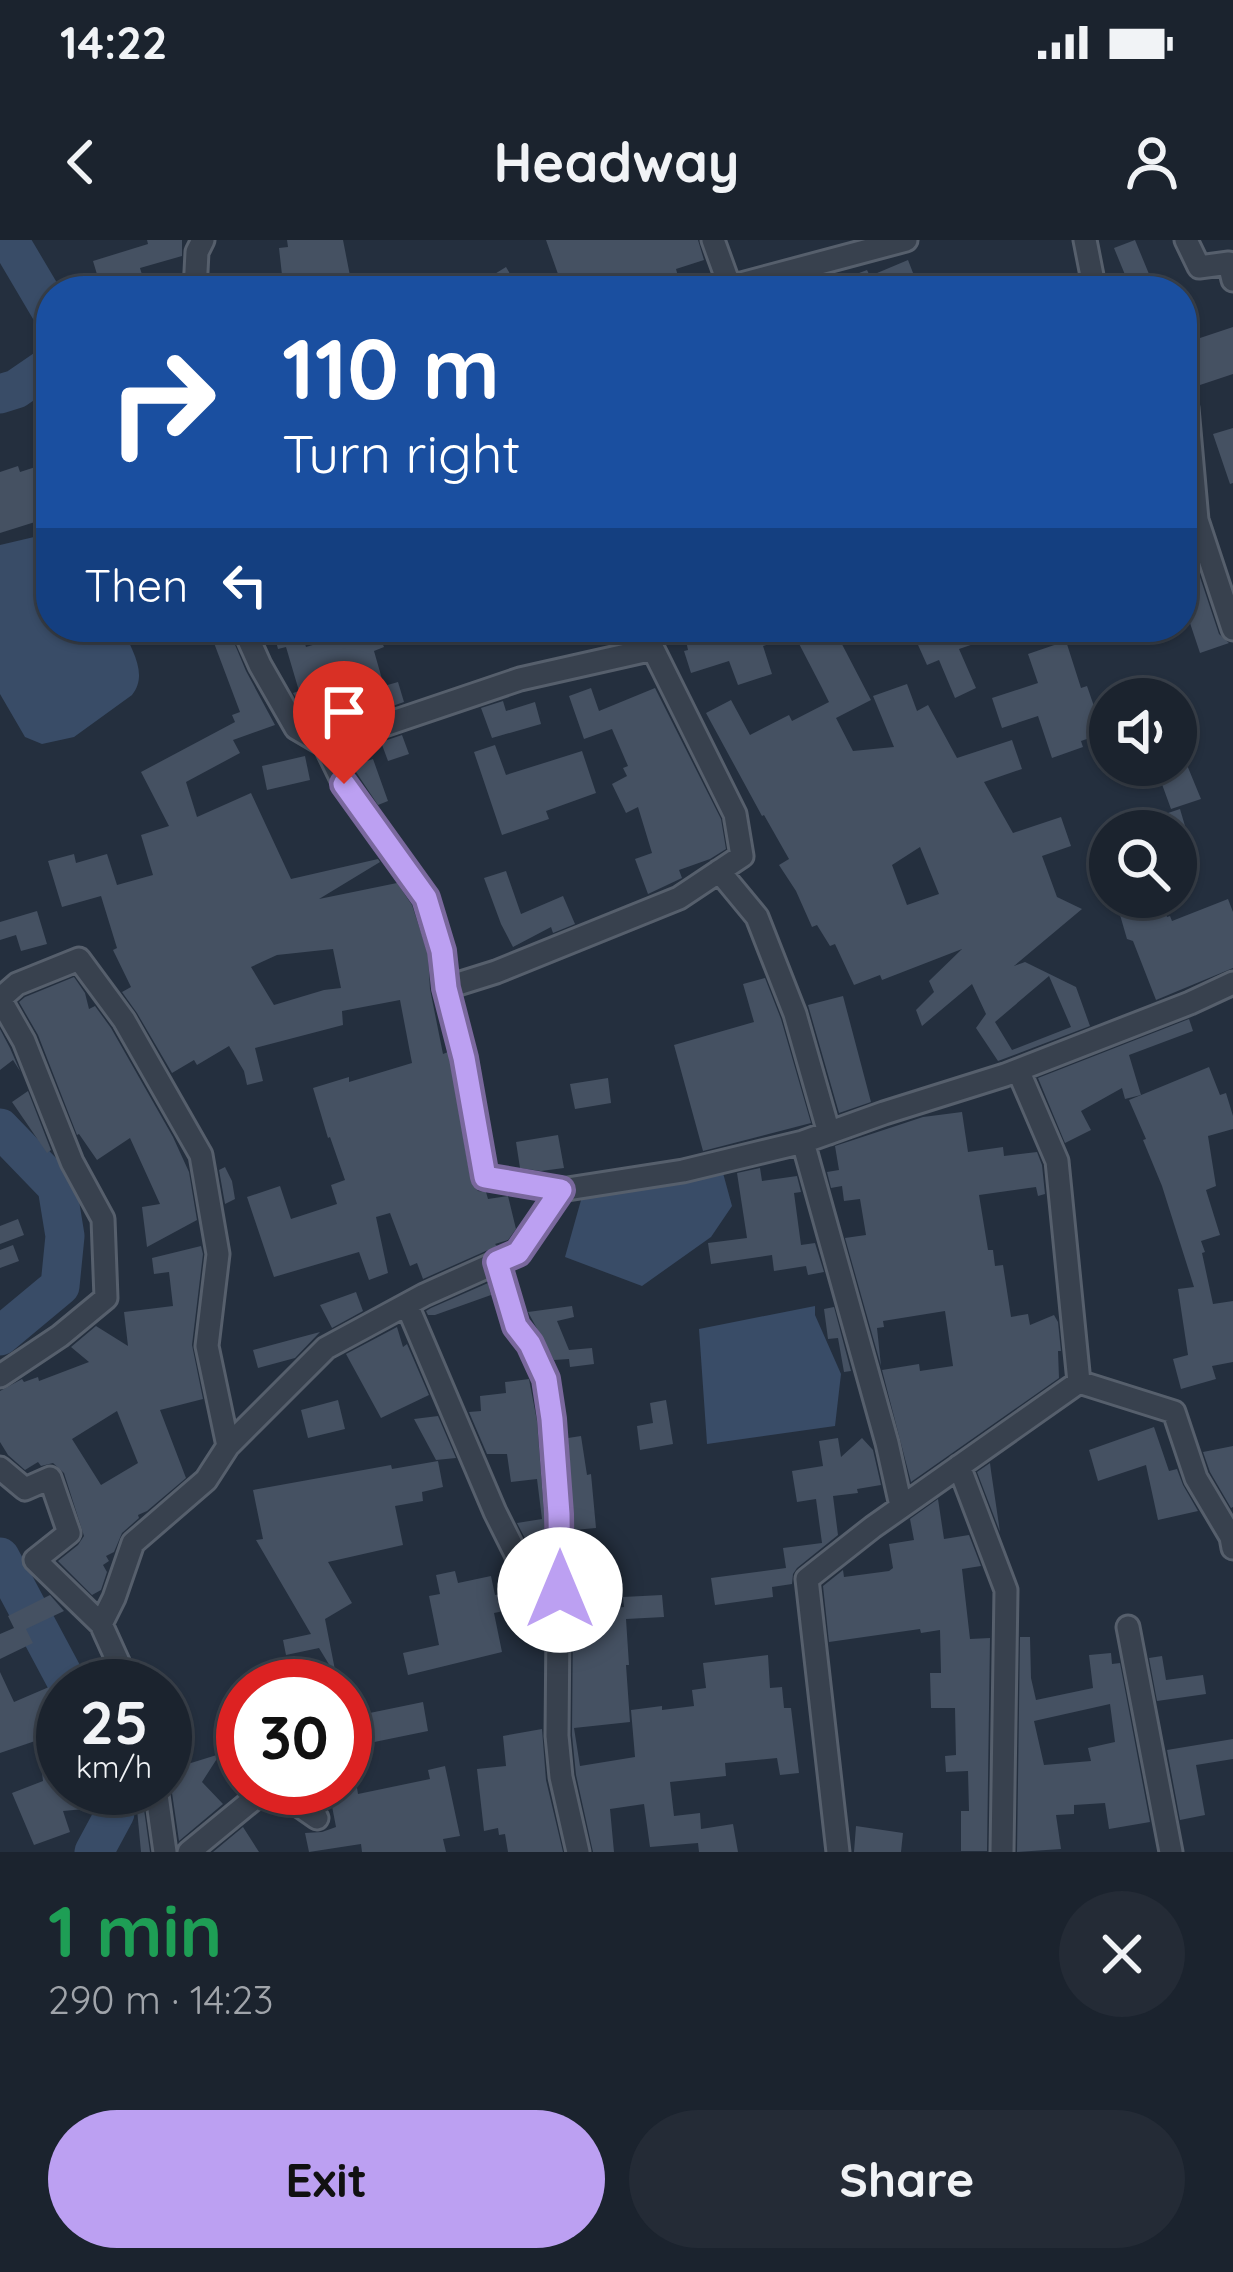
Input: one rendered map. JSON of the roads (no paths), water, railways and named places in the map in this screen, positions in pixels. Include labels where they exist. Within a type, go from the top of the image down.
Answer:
[{"type":"street","points":[[195,276],[202,240]]},
{"type":"street","points":[[713,240],[724,276]]},
{"type":"street","points":[[775,276],[907,240]]},
{"type":"street","points":[[1085,240],[1092,276]]},
{"type":"street","points":[[1186,240],[1198,267],[1229,263],[1233,280]]},
{"type":"street","points":[[1197,511],[1225,583],[1233,629]]},
{"type":"street","points":[[250,642],[296,728],[325,745],[344,784],[426,898],[442,951],[485,1177],[561,1190],[683,1171],[803,1142],[1018,1070],[1233,982]]},
{"type":"street","points":[[325,745],[637,642]]},
{"type":"street","points":[[446,988],[679,898],[742,856],[735,814],[652,642]]},
{"type":"street","points":[[719,871],[757,917],[795,1014],[830,1133]]},
{"type":"street","points":[[0,1376],[106,1298],[103,1219],[72,1162],[24,1041],[0,999],[17,984],[79,959],[124,1020],[201,1154],[218,1254],[206,1346],[228,1446]]},
{"type":"street","points":[[1018,1070],[1057,1161],[1079,1382]]},
{"type":"street","points":[[803,1142],[901,1506]]},
{"type":"street","points":[[101,1624],[133,1543],[206,1480],[228,1446],[326,1348],[518,1253],[561,1190]]},
{"type":"street","points":[[497,1262],[516,1326],[538,1361],[549,1399],[559,1514],[559,1756],[578,1852]]},
{"type":"street","points":[[407,1305],[494,1512],[558,1638]]},
{"type":"street","points":[[838,1852],[807,1579],[901,1506],[1079,1382]]},
{"type":"street","points":[[1079,1382],[1174,1412],[1196,1478],[1233,1548]]},
{"type":"street","points":[[958,1466],[1006,1590],[1001,1852]]},
{"type":"street","points":[[0,1468],[26,1489],[50,1478],[69,1533],[35,1560],[101,1624],[117,1659]]},
{"type":"street","points":[[1128,1627],[1171,1852]]},
{"type":"street","points":[[160,1815],[165,1852]]},
{"type":"street","points":[[194,1850],[237,1815]]},
{"type":"street","points":[[312,1815],[317,1818]]},
{"type":"water","points":[[36,537],[36,642],[129,642],[137,661],[139,679],[132,695],[74,737],[42,744],[25,737],[0,694],[0,545]]},
{"type":"water","points":[[723,1173],[732,1206],[711,1237],[642,1286],[565,1257],[583,1193]]},
{"type":"water","points":[[815,1306],[841,1374],[835,1426],[707,1444],[699,1329]]},
{"type":"waterway","points":[[9,240],[36,286]]},
{"type":"waterway","points":[[0,394],[36,375]]},
{"type":"waterway","points":[[0,1128],[57,1187],[65,1236],[60,1286],[0,1336]]},
{"type":"waterway","points":[[0,1557],[55,1659]]},
{"type":"waterway","points":[[94,1852],[114,1815]]}]
